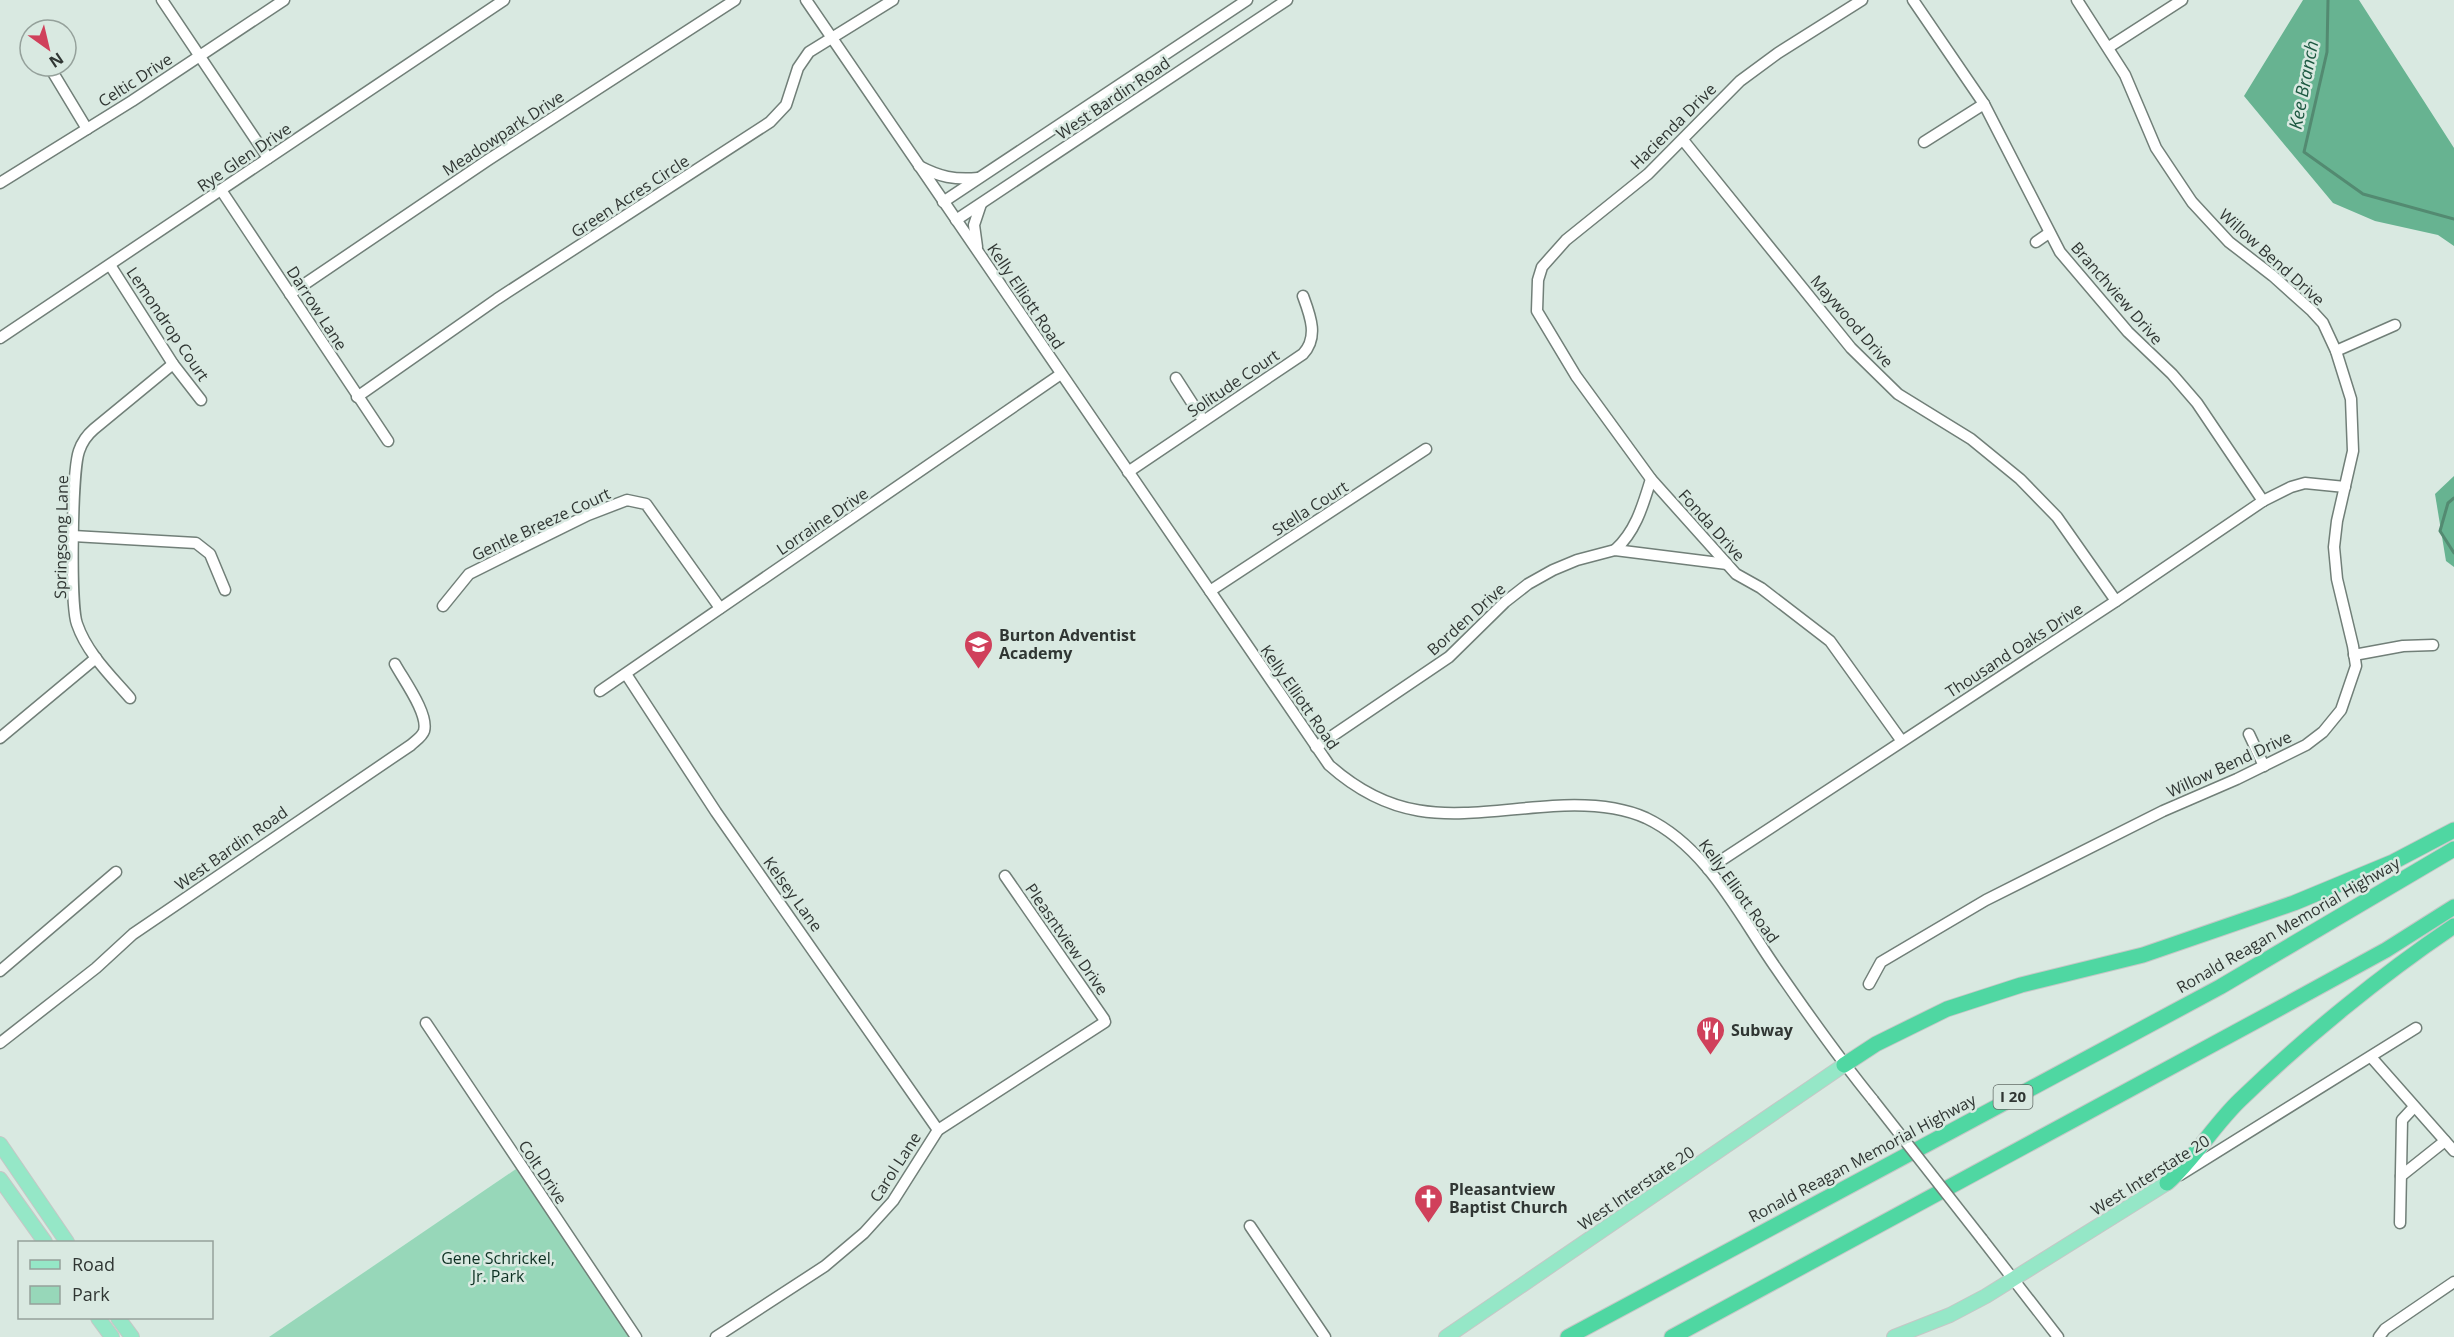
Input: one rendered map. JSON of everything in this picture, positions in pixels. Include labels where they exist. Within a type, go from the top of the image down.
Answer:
[{"type":"highway","points":[[1844,1065],[1876,1044],[1947,1009],[2021,985],[2143,955],[2294,903],[2393,862],[2454,830]]},
{"type":"highway","name":"Ronald Reagan Memorial Highway","points":[[1568,1337],[2220,987],[2372,900],[2454,849]]},
{"type":"highway","points":[[1672,1337],[2282,1008],[2386,950],[2454,907]]},
{"type":"highway","points":[[2168,1183],[2186,1166],[2239,1101],[2388,974],[2454,926]]},
{"type":"main road","name":"West Interstate 20","points":[[1446,1337],[1844,1065]]},
{"type":"main road","points":[[0,1144],[66,1241]]},
{"type":"main road","points":[[0,1179],[44,1241]]},
{"type":"main road","name":"West Interstate 20","points":[[1894,1337],[1950,1315],[2013,1279],[2168,1183]]},
{"type":"main road","points":[[99,1319],[112,1337]]},
{"type":"main road","points":[[119,1319],[127,1335]]},
{"type":"street","points":[[162,0],[268,158]]},
{"type":"street","name":"Celtic Drive","points":[[0,183],[284,0]]},
{"type":"street","name":"Rye Glen Drive","points":[[0,338],[504,0]]},
{"type":"street","name":"Meadowpark Drive","points":[[290,294],[488,160],[735,0]]},
{"type":"street","name":"Kelly Elliott Road","points":[[806,0],[1329,765],[1353,785],[1381,801],[1399,807],[1444,813],[1580,805],[1626,810],[1674,834],[1708,869],[1844,1065],[2058,1337]]},
{"type":"street","name":"Green Acres Circle","points":[[357,397],[497,299],[770,122],[786,105],[798,68],[809,52],[893,0]]},
{"type":"street","name":"West Bardin Road","points":[[943,202],[1247,0]]},
{"type":"street","name":"West Bardin Road","points":[[956,220],[1287,0]]},
{"type":"street","name":"Hacienda Drive","points":[[1538,298],[1538,280],[1542,267],[1566,240],[1648,174],[1740,81],[1778,53],[1862,0]]},
{"type":"street","name":"Branchview Drive","points":[[1913,0],[1984,104],[2049,233],[2088,287],[2197,403],[2263,501]]},
{"type":"street","name":"Willow Bend Drive","points":[[1869,984],[1881,962],[1986,900],[2163,811],[2306,745],[2323,732],[2341,710],[2356,666],[2337,579],[2334,547],[2354,451],[2351,399],[2336,351],[2323,323],[2312,311],[2273,276],[2229,242],[2192,202],[2156,148],[2125,75],[2077,0]]},
{"type":"street","points":[[2109,47],[2182,0]]},
{"type":"street","points":[[56,78],[87,129]]},
{"type":"street","points":[[1924,142],[1984,104]]},
{"type":"street","name":"Maywood Drive","points":[[1683,140],[1857,354],[1898,394],[1971,439],[2020,479],[2057,517],[2116,601]]},
{"type":"street","points":[[916,164],[937,176],[950,179],[978,178]]},
{"type":"street","name":"Darrow Lane","points":[[221,190],[388,441]]},
{"type":"street","points":[[978,253],[974,225],[981,204]]},
{"type":"street","points":[[2036,242],[2049,233]]},
{"type":"street","name":"Lemondrop Court","points":[[110,265],[173,364],[201,400]]},
{"type":"street","name":"Solitude Court","points":[[1128,472],[1309,348],[1312,329],[1303,296]]},
{"type":"street","name":"Fonda Drive","points":[[1538,298],[1538,311],[1546,329],[1576,376],[1651,479],[1736,574],[1761,588],[1830,641],[1901,740]]},
{"type":"street","points":[[2336,351],[2395,325]]},
{"type":"street","name":"Springsong Lane","points":[[130,698],[88,649],[76,622],[73,536],[78,452],[85,438],[173,364]]},
{"type":"street","name":"Lorraine Drive","points":[[600,692],[1061,374]]},
{"type":"street","points":[[1176,378],[1203,420]]},
{"type":"street","name":"Stella Court","points":[[1210,591],[1426,449]]},
{"type":"street","points":[[1615,550],[1625,541],[1640,514],[1651,479]]},
{"type":"street","name":"Thousand Oaks Drive","points":[[1708,869],[1901,740],[2116,601],[2263,501],[2291,487],[2305,483],[2345,487]]},
{"type":"street","name":"Gentle Breeze Court","points":[[443,606],[469,574],[588,515],[627,500],[646,504],[720,608]]},
{"type":"street","points":[[73,536],[196,543],[210,554],[225,590]]},
{"type":"street","name":"Borden Drive","points":[[1316,747],[1449,657],[1499,608],[1528,584],[1577,560],[1615,550],[1728,564]]},
{"type":"street","points":[[2354,655],[2403,646],[2433,645]]},
{"type":"street","points":[[0,738],[96,658]]},
{"type":"street","name":"West Bardin Road","points":[[0,1042],[96,968],[133,934],[411,745],[422,735],[425,722],[420,707],[395,664]]},
{"type":"street","name":"Kelsey Lane","points":[[626,674],[716,812],[938,1130]]},
{"type":"street","points":[[2249,734],[2264,766]]},
{"type":"street","points":[[0,971],[116,872]]},
{"type":"street","name":"Pleasntview Drive","points":[[1005,876],[1105,1021]]},
{"type":"street","name":"Carol Lane","points":[[716,1337],[825,1266],[864,1233],[893,1202],[938,1130],[1105,1021]]},
{"type":"street","name":"Colt Drive","points":[[426,1023],[636,1337]]},
{"type":"street","name":"West Interstate 20","points":[[2168,1183],[2416,1028]]},
{"type":"street","points":[[2371,1057],[2454,1151]]},
{"type":"street","points":[[2400,1223],[2402,1120],[2414,1107]]},
{"type":"street","points":[[2401,1176],[2445,1142]]},
{"type":"street","points":[[1250,1226],[1325,1337]]},
{"type":"street","points":[[2379,1337],[2385,1329],[2454,1282]]},
{"type":"green space","points":[[2303,0],[2359,0],[2454,148],[2454,246],[2438,235],[2375,221],[2333,203],[2244,96]]},
{"type":"green space","points":[[2454,476],[2454,567],[2446,561],[2435,494]]},
{"type":"green space","name":"Gene Schrickel, Jr. Park","points":[[516,1169],[631,1337],[269,1337]]},
{"type":"waterway","name":"Kee Branch","points":[[2328,0],[2327,52],[2304,152],[2363,194],[2454,219]]},
{"type":"waterway","name":"Kee Branch","points":[[2454,498],[2448,503],[2440,531],[2454,553]]},
{"type":"place","name":"Burton Adventist Academy","points":[[978,670]]},
{"type":"place","name":"Subway","points":[[1710,1056]]},
{"type":"place","name":"Pleasantview Baptist Church","points":[[1428,1224]]}]
